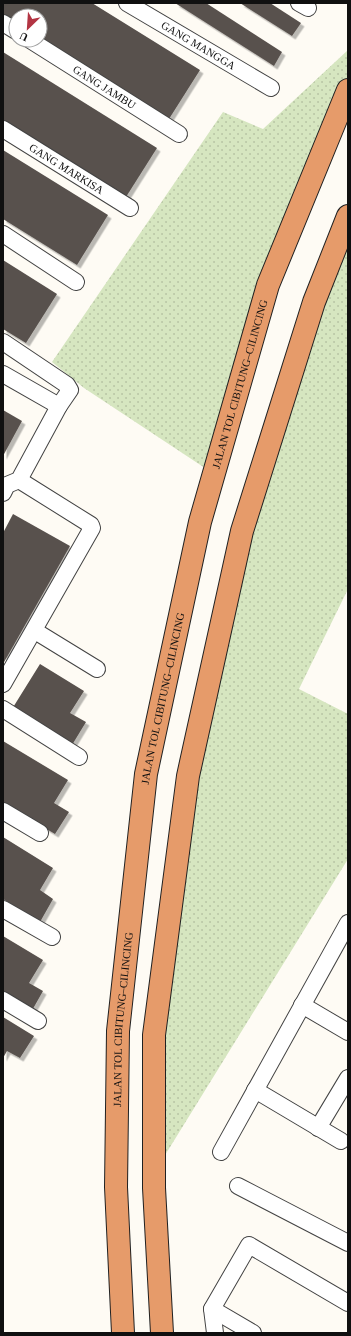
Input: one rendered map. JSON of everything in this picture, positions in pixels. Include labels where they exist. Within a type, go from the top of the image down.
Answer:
[{"type":"highway","name":"JALAN TOL CIBITUNG–CILINCING","points":[[123,1333],[116,1187],[118,1031],[146,774],[200,522],[268,285],[348,90]]},
{"type":"highway","points":[[162,1333],[154,1188],[154,1035],[188,776],[242,531],[314,302],[348,216]]},
{"type":"street","name":"GANG MANGGA","points":[[127,3],[271,88]]},
{"type":"street","name":"GANG JAMBU","points":[[43,48],[179,134]]},
{"type":"street","name":"GANG MARKISA","points":[[3,129],[130,208]]},
{"type":"street","points":[[3,234],[76,282]]},
{"type":"street","points":[[3,342],[67,385],[70,390],[58,406],[19,480],[7,485],[3,493]]},
{"type":"street","points":[[3,374],[58,406]]},
{"type":"street","points":[[3,684],[35,631],[92,528],[91,525],[19,480]]},
{"type":"street","points":[[35,631],[97,669]]},
{"type":"street","points":[[3,709],[79,757]]},
{"type":"street","points":[[3,811],[40,833]]},
{"type":"street","points":[[3,909],[52,937]]},
{"type":"street","points":[[221,1152],[302,1005],[346,930]]},
{"type":"street","points":[[3,1000],[38,1021]]},
{"type":"street","points":[[302,1005],[348,1032]]},
{"type":"street","points":[[318,1128],[348,1078]]},
{"type":"street","points":[[255,1090],[341,1141]]},
{"type":"street","points":[[238,1186],[348,1243]]},
{"type":"street","points":[[215,1333],[212,1309],[249,1245],[348,1303]]},
{"type":"street","points":[[212,1309],[253,1333]]},
{"type":"green space","points":[[348,50],[348,90],[268,285],[214,474],[84,388],[52,362],[223,112],[263,129]]},
{"type":"green space","points":[[348,216],[348,589],[299,689],[348,714],[348,859],[154,1173],[154,1035],[188,776],[242,531]]},
{"type":"building","points":[[3,3],[92,3],[200,70],[169,119],[48,44],[48,8],[8,8],[8,19],[3,16]]},
{"type":"building","points":[[175,3],[206,3],[282,52],[274,66]]},
{"type":"building","points":[[240,3],[270,3],[301,23],[292,36]]},
{"type":"building","points":[[3,52],[157,148],[126,197],[3,120]]},
{"type":"building","points":[[3,150],[108,215],[77,265],[3,219]]},
{"type":"building","points":[[3,260],[57,294],[26,343],[3,329]]},
{"type":"building","points":[[3,410],[22,421],[3,456]]},
{"type":"building","points":[[13,514],[70,546],[3,664],[3,533]]},
{"type":"building","points":[[40,664],[84,691],[70,713],[86,722],[72,745],[12,709]]},
{"type":"building","points":[[3,741],[68,780],[54,803],[69,812],[55,834],[3,803]]},
{"type":"building","points":[[3,837],[53,868],[40,890],[53,899],[40,922],[3,899]]},
{"type":"building","points":[[3,936],[43,960],[29,983],[43,991],[30,1014],[3,998]]},
{"type":"building","points":[[3,1017],[34,1036],[20,1058],[7,1051],[3,1058]]}]
